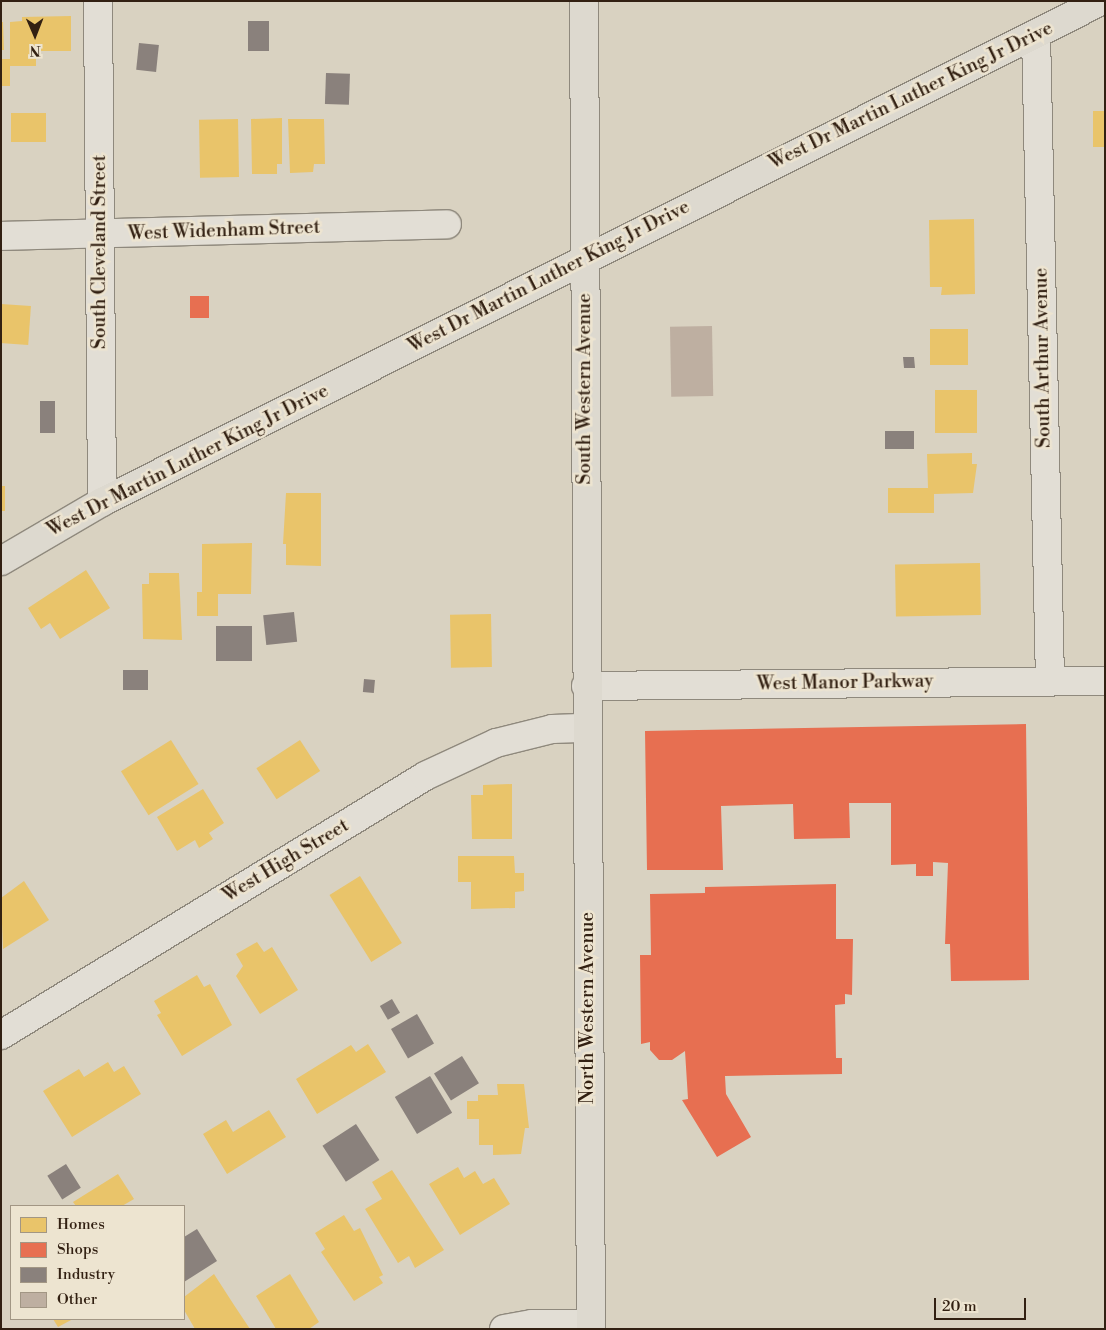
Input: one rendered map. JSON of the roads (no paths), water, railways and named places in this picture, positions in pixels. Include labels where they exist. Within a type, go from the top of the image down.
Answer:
[{"type":"main road","name":"South Western Avenue","points":[[584,1],[586,686]]},
{"type":"main road","name":"West Dr Martin Luther King Jr Drive","points":[[1,561],[102,502],[1101,1]]},
{"type":"main road","name":"North Western Avenue","points":[[586,686],[591,1327]]},
{"type":"street","name":"South Cleveland Street","points":[[98,1],[102,502]]},
{"type":"street","name":"South Arthur Avenue","points":[[1036,34],[1050,681]]},
{"type":"street","name":"West Widenham Street","points":[[1,236],[99,235],[447,224]]},
{"type":"street","name":"West Manor Parkway","points":[[586,686],[1105,681]]},
{"type":"street","name":"West High Street","points":[[1,1035],[425,776],[496,743],[552,729],[586,728]]},
{"type":"street","points":[[504,1329],[532,1324],[591,1327]]}]
